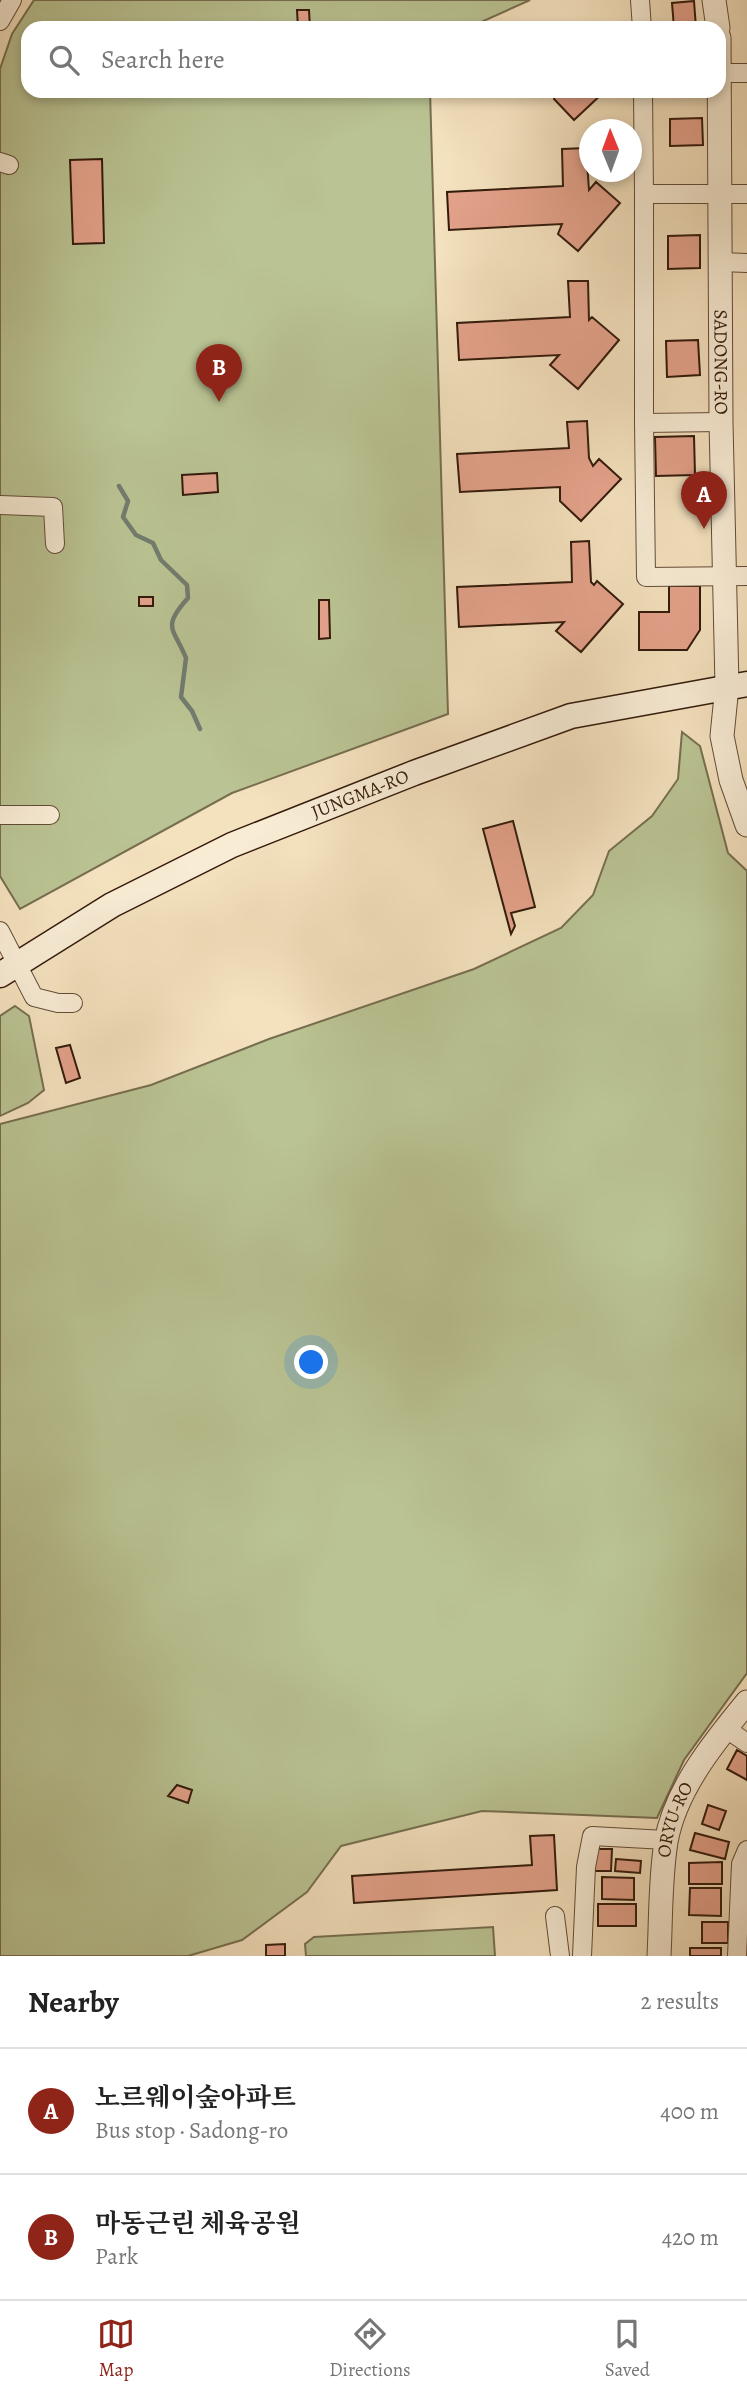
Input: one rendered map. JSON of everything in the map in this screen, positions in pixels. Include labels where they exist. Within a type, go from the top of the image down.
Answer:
[{"type":"main road","name":"JUNGMA-RO","points":[[8,970],[112,905],[232,845],[414,773],[571,716],[737,685]]},
{"type":"street","points":[[0,21],[12,0]]},
{"type":"street","points":[[640,0],[642,21]]},
{"type":"street","points":[[714,0],[717,21]]},
{"type":"street","points":[[726,73],[747,73]]},
{"type":"street","points":[[643,98],[646,577],[747,576]]},
{"type":"street","name":"SADONG-RO","points":[[720,98],[720,422],[723,577],[737,685]]},
{"type":"street","points":[[644,194],[747,194]]},
{"type":"street","points":[[721,262],[747,263]]},
{"type":"street","points":[[644,423],[720,422]]},
{"type":"street","points":[[0,505],[53,507],[55,544]]},
{"type":"street","points":[[737,685],[722,736],[739,780],[747,825]]},
{"type":"street","points":[[0,815],[50,815]]},
{"type":"street","points":[[0,931],[8,970],[34,997],[58,1003],[73,1003]]},
{"type":"street","name":"ORYU-RO","points":[[659,1956],[666,1840],[682,1794],[725,1728],[747,1702]]},
{"type":"street","points":[[725,1728],[747,1743]]},
{"type":"street","points":[[582,1956],[586,1867],[593,1836],[666,1840]]},
{"type":"street","points":[[737,1956],[741,1864],[747,1850]]},
{"type":"street","points":[[555,1916],[560,1956]]},
{"type":"green space","points":[[34,0],[530,0],[484,21],[21,21],[21,98],[430,98],[448,714],[232,793],[20,909],[0,876],[0,69],[12,34]]},
{"type":"green space","points":[[682,732],[700,746],[728,853],[747,871],[747,1673],[684,1760],[657,1818],[482,1811],[341,1846],[307,1892],[242,1940],[188,1956],[0,1956],[0,1124],[151,1085],[269,1039],[474,969],[561,928],[593,895],[609,851],[652,816],[678,779]]},
{"type":"green space","points":[[15,1006],[29,1016],[44,1090],[28,1103],[0,1116],[0,1016]]},
{"type":"green space","points":[[493,1927],[495,1956],[306,1956],[305,1944],[314,1937]]},
{"type":"building","points":[[694,1],[695,21],[673,21],[672,3]]},
{"type":"building","points":[[297,10],[309,10],[310,21],[298,21]]},
{"type":"building","points":[[554,98],[598,98],[574,120]]},
{"type":"building","points":[[702,118],[703,145],[670,146],[670,119]]},
{"type":"building","points":[[579,148],[579,182],[588,182],[589,190],[596,182],[620,203],[578,251],[558,234],[562,224],[449,230],[447,192],[563,186],[562,149]]},
{"type":"building","points":[[102,159],[104,243],[73,244],[70,160]]},
{"type":"building","points":[[700,235],[700,268],[668,269],[668,236]]},
{"type":"building","points":[[568,281],[588,281],[589,320],[592,317],[619,340],[578,389],[550,365],[559,355],[459,360],[457,323],[570,317]]},
{"type":"building","points":[[698,340],[700,375],[667,377],[666,341]]},
{"type":"building","points":[[587,421],[589,458],[593,466],[599,459],[621,479],[581,521],[560,501],[560,487],[460,492],[457,454],[569,448],[567,422]]},
{"type":"building","points":[[694,436],[695,475],[656,476],[655,437]]},
{"type":"building","points":[[217,473],[218,492],[183,495],[182,475]]},
{"type":"building","points":[[589,541],[591,582],[594,585],[597,581],[623,604],[581,652],[556,631],[564,622],[459,627],[457,587],[572,582],[571,542]]},
{"type":"building","points":[[669,586],[700,586],[700,630],[687,650],[639,650],[639,612],[669,612]]},
{"type":"building","points":[[139,597],[153,597],[153,606],[139,606]]},
{"type":"building","points":[[319,600],[329,600],[330,638],[319,639]]},
{"type":"building","points":[[513,821],[535,907],[511,913],[515,926],[511,934],[483,829]]},
{"type":"building","points":[[70,1045],[80,1078],[66,1083],[56,1048]]},
{"type":"building","points":[[737,1750],[747,1756],[747,1780],[727,1769]]},
{"type":"building","points":[[177,1785],[192,1790],[188,1803],[168,1796]]},
{"type":"building","points":[[708,1805],[726,1811],[719,1830],[702,1824]]},
{"type":"building","points":[[695,1833],[729,1842],[725,1859],[690,1850]]},
{"type":"building","points":[[554,1835],[557,1890],[354,1903],[352,1876],[532,1865],[530,1836]]},
{"type":"building","points":[[595,1849],[612,1849],[611,1871],[594,1871]]},
{"type":"building","points":[[616,1859],[641,1861],[640,1873],[615,1871]]},
{"type":"building","points":[[722,1862],[722,1884],[689,1884],[689,1863]]},
{"type":"building","points":[[602,1877],[634,1878],[634,1900],[602,1899]]},
{"type":"building","points":[[690,1888],[721,1888],[721,1916],[689,1915]]},
{"type":"building","points":[[598,1904],[636,1904],[636,1926],[598,1926]]},
{"type":"building","points":[[702,1922],[728,1922],[728,1943],[702,1943]]},
{"type":"building","points":[[285,1944],[285,1956],[266,1956],[266,1945]]},
{"type":"building","points":[[690,1948],[721,1948],[721,1956],[690,1956]]},
{"type":"waterway","points":[[119,486],[128,501],[123,517],[136,535],[153,543],[161,560],[187,585],[188,598],[175,616],[172,628],[186,658],[181,697],[192,711],[200,729]]},
{"type":"place","name":"마동근린 체육공원","points":[[219,402]]},
{"type":"place","name":"노르웨이숲아파트","points":[[704,529]]}]
